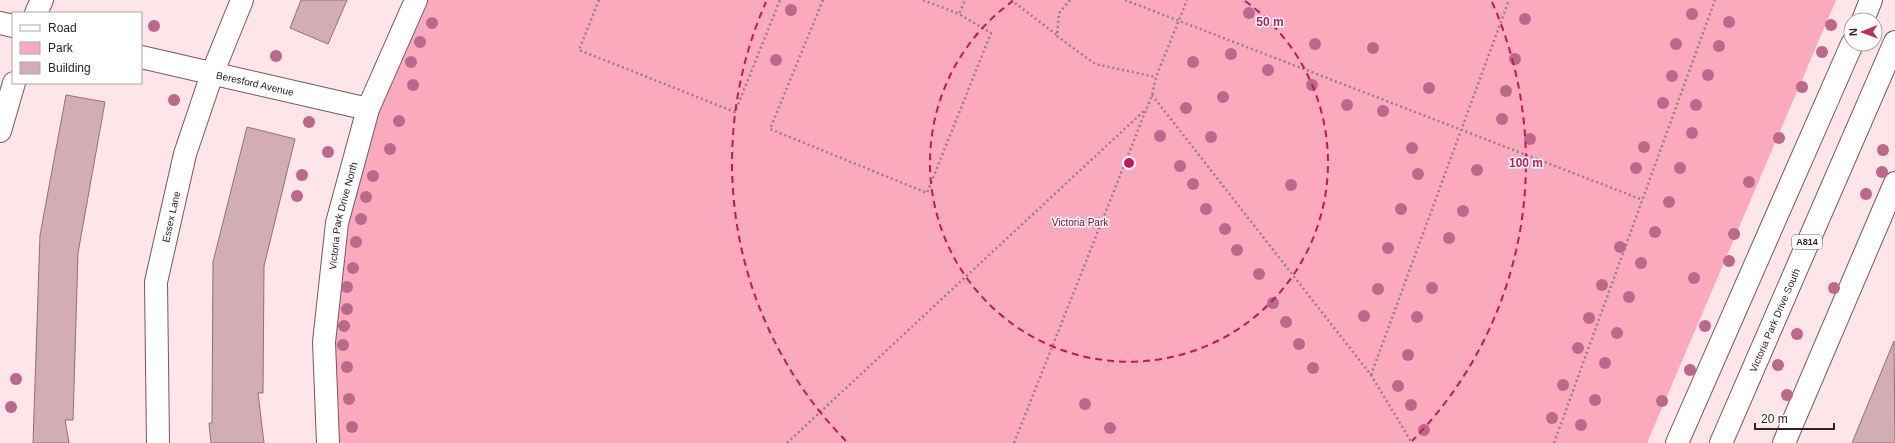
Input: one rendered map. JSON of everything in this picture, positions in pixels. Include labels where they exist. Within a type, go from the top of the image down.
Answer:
[{"type":"street","points":[[36,12],[42,0]]},
{"type":"street","name":"Essex Lane","points":[[158,443],[156,282],[185,154],[212,74],[242,0]]},
{"type":"street","name":"Victoria Park Drive North","points":[[328,443],[324,342],[337,223],[368,109],[416,0]]},
{"type":"street","points":[[1866,12],[1871,0]]},
{"type":"street","points":[[0,23],[12,26]]},
{"type":"street","name":"Victoria Park Drive South","points":[[1721,443],[1895,42]]},
{"type":"street","points":[[1677,443],[1848,52]]},
{"type":"street","name":"Beresford Avenue","points":[[142,57],[368,109]]},
{"type":"street","points":[[0,131],[14,84]]},
{"type":"street","points":[[1784,443],[1895,183]]},
{"type":"path","points":[[598,0],[579,50],[736,112],[780,0]]},
{"type":"path","points":[[823,0],[770,129],[927,193],[991,33],[959,14],[922,0]]},
{"type":"path","points":[[959,14],[965,0]]},
{"type":"path","points":[[1011,0],[1095,64],[1156,77]]},
{"type":"path","points":[[1057,36],[1059,13],[1070,0]]},
{"type":"path","points":[[1125,0],[1643,200]]},
{"type":"path","points":[[1014,443],[1152,94],[1156,77],[1187,0]]},
{"type":"path","points":[[1371,375],[1509,0]]},
{"type":"path","points":[[1554,443],[1715,0]]},
{"type":"path","points":[[1152,94],[1371,375],[1412,443]]},
{"type":"path","points":[[787,443],[1146,109]]},
{"type":"green space","name":"Victoria Park","points":[[418,0],[1836,0],[1647,443],[328,443],[337,223]]},
{"type":"building","points":[[301,0],[347,0],[328,44],[290,28]]},
{"type":"building","points":[[66,95],[105,102],[78,253],[73,420],[65,420],[69,443],[33,443],[40,235]]},
{"type":"building","points":[[247,127],[295,139],[264,266],[263,393],[258,393],[264,443],[211,443],[209,423],[212,423],[213,262]]},
{"type":"building","points":[[1894,341],[1895,443],[1852,443]]}]
